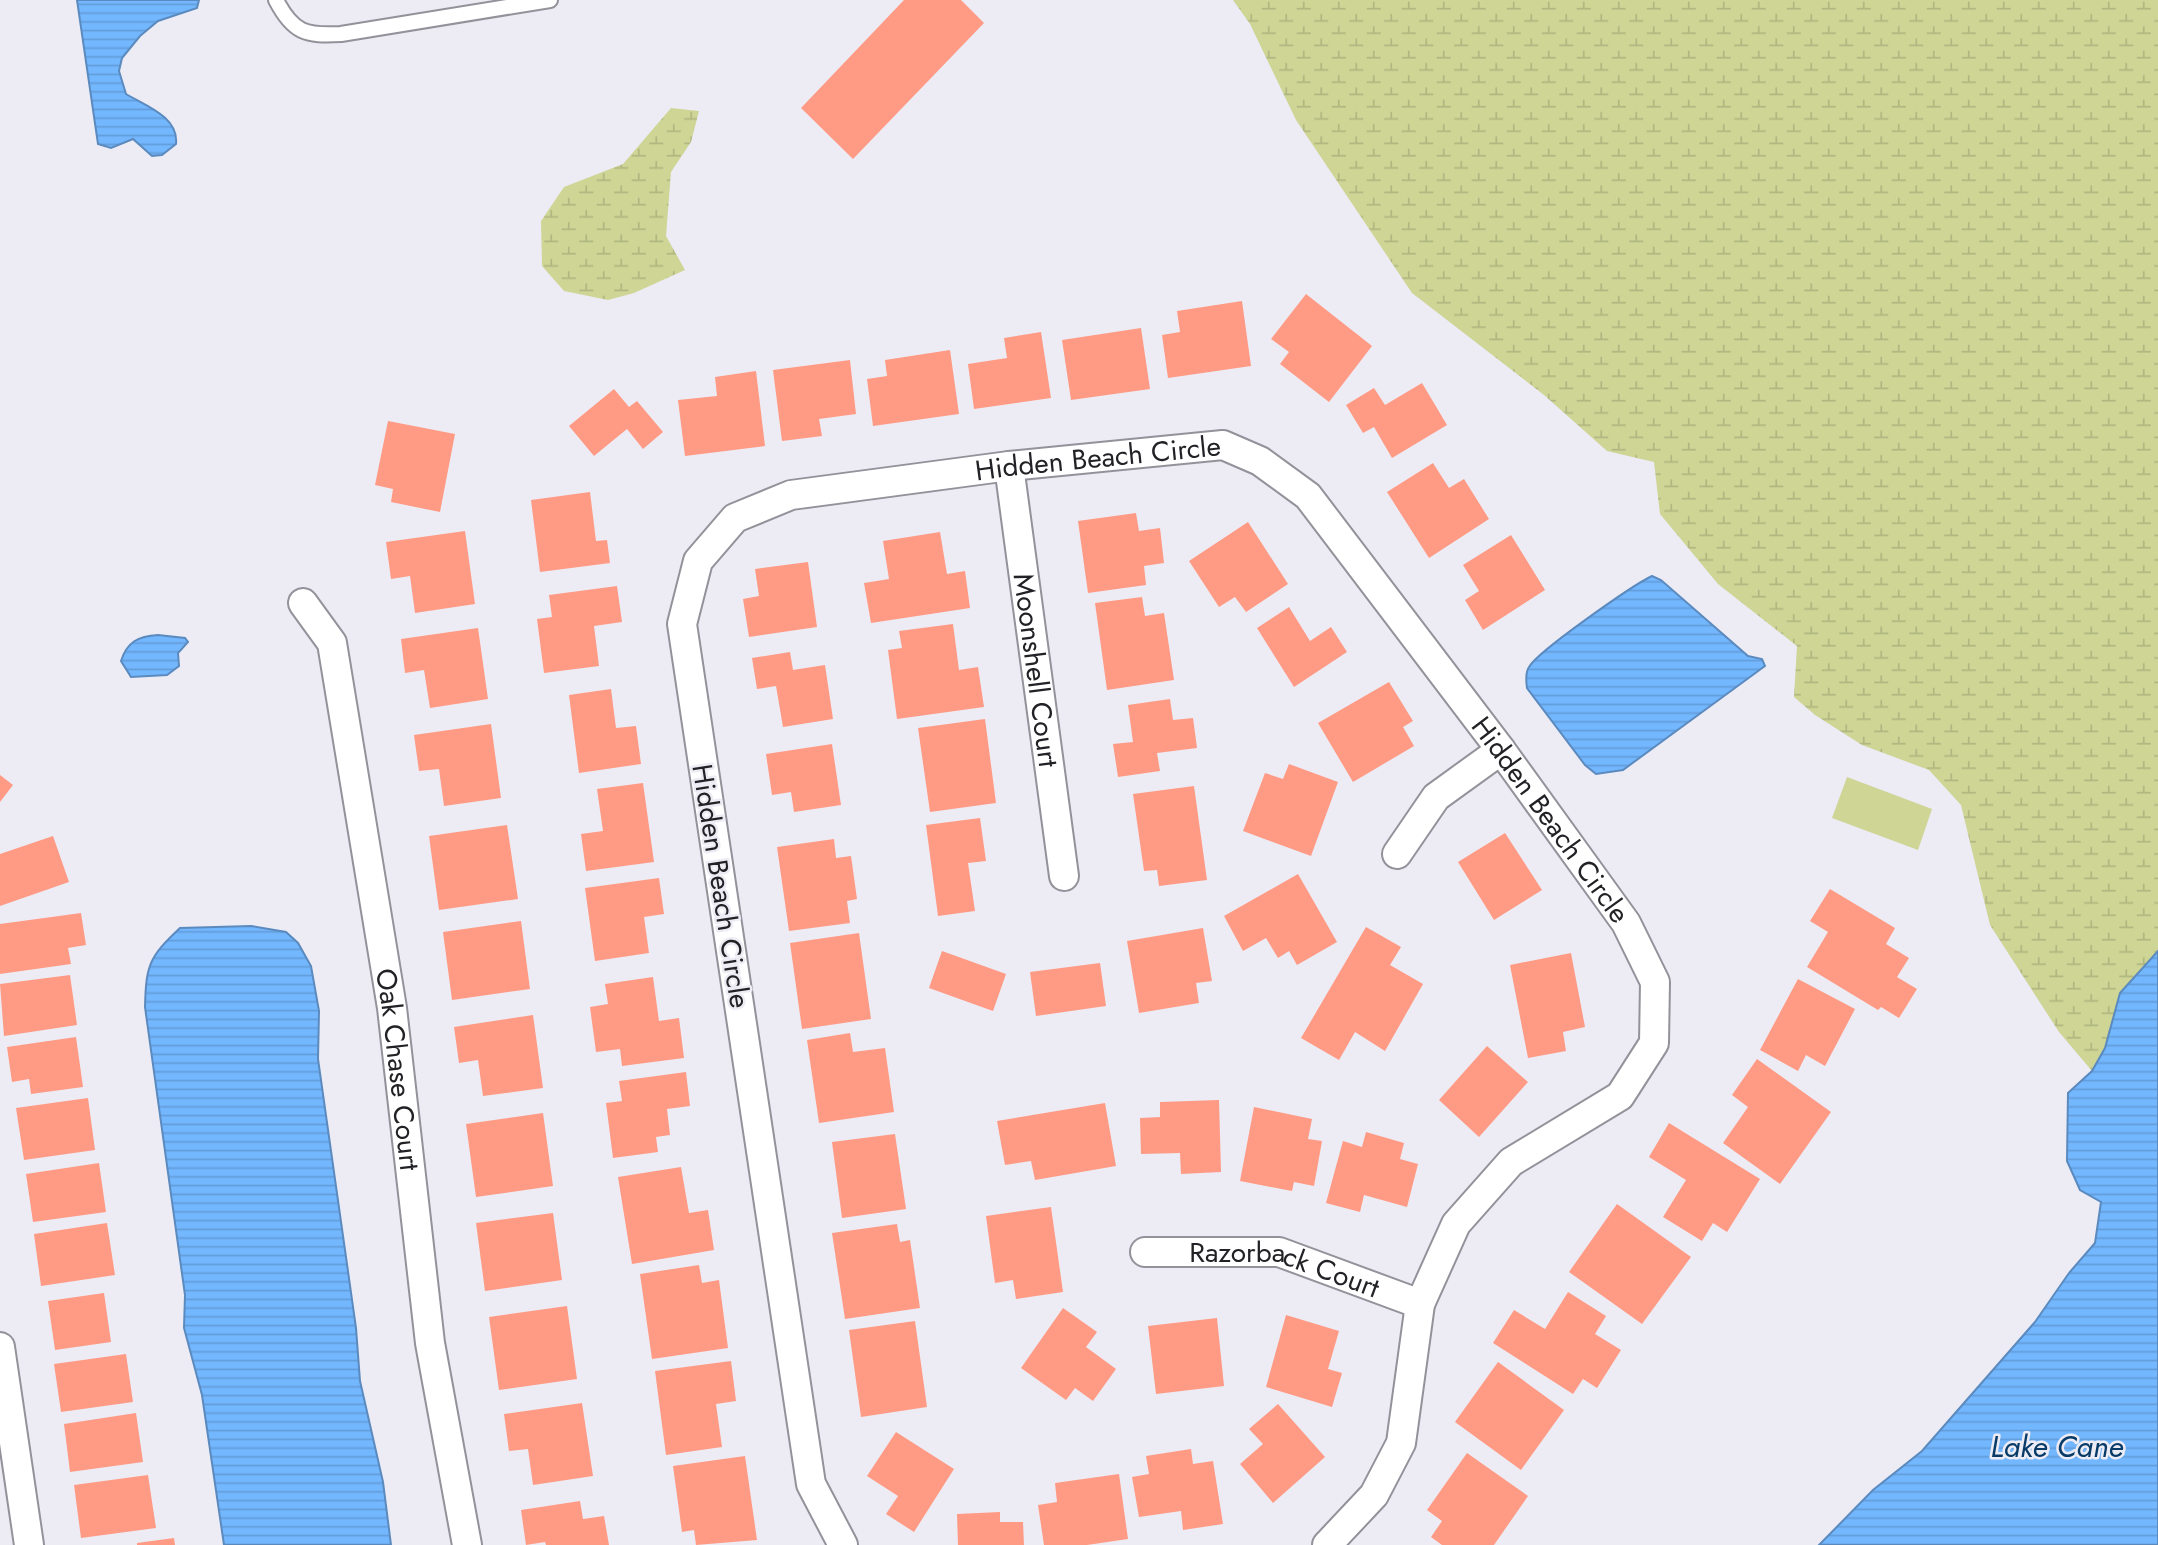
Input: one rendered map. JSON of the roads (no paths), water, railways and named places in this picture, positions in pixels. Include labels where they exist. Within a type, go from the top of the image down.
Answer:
[{"type":"street","name":"Hidden Beach Circle","points":[[843,1545],[811,1484],[682,624],[698,561],[735,518],[791,495],[1009,466],[1223,445],[1260,461],[1308,496],[1501,750],[1626,923],[1655,982],[1654,1043],[1620,1096],[1511,1162],[1456,1224],[1420,1304],[1401,1443],[1374,1495],[1327,1545]]},
{"type":"street","name":"Moonshell Court","points":[[1009,466],[1064,876]]},
{"type":"street","name":"Oak Chase Court","points":[[303,603],[332,643],[392,1008],[430,1343],[467,1545]]},
{"type":"street","points":[[1397,854],[1436,797],[1501,750]]},
{"type":"street","name":"Razorback Court","points":[[1145,1252],[1279,1252],[1420,1304]]},
{"type":"street","points":[[0,1347],[9,1475],[29,1545]]},
{"type":"lane","points":[[276,0],[288,23],[314,36],[550,0]]},
{"type":"water","points":[[77,0],[199,0],[197,8],[158,21],[140,36],[122,58],[119,71],[126,94],[160,113],[167,119],[176,135],[176,144],[162,155],[152,156],[133,139],[111,148],[98,144]]},
{"type":"water","points":[[1652,576],[1661,580],[1748,656],[1762,659],[1765,666],[1623,770],[1596,774],[1585,765],[1527,688],[1527,672],[1536,659],[1567,634]]},
{"type":"water","points":[[158,635],[185,638],[188,642],[178,653],[179,666],[167,675],[131,677],[121,661],[127,649],[134,641]]},
{"type":"water","points":[[251,926],[286,932],[298,943],[311,966],[319,1011],[318,1059],[356,1328],[360,1381],[383,1482],[391,1545],[224,1545],[202,1395],[184,1328],[185,1295],[145,1007],[151,963],[180,928]]},
{"type":"water","name":"Lake Cane","points":[[2158,951],[2158,1545],[1819,1545],[1873,1490],[1922,1451],[2035,1322],[2069,1273],[2095,1243],[2101,1202],[2080,1190],[2067,1161],[2068,1093],[2092,1071],[2105,1048],[2120,993]]}]
